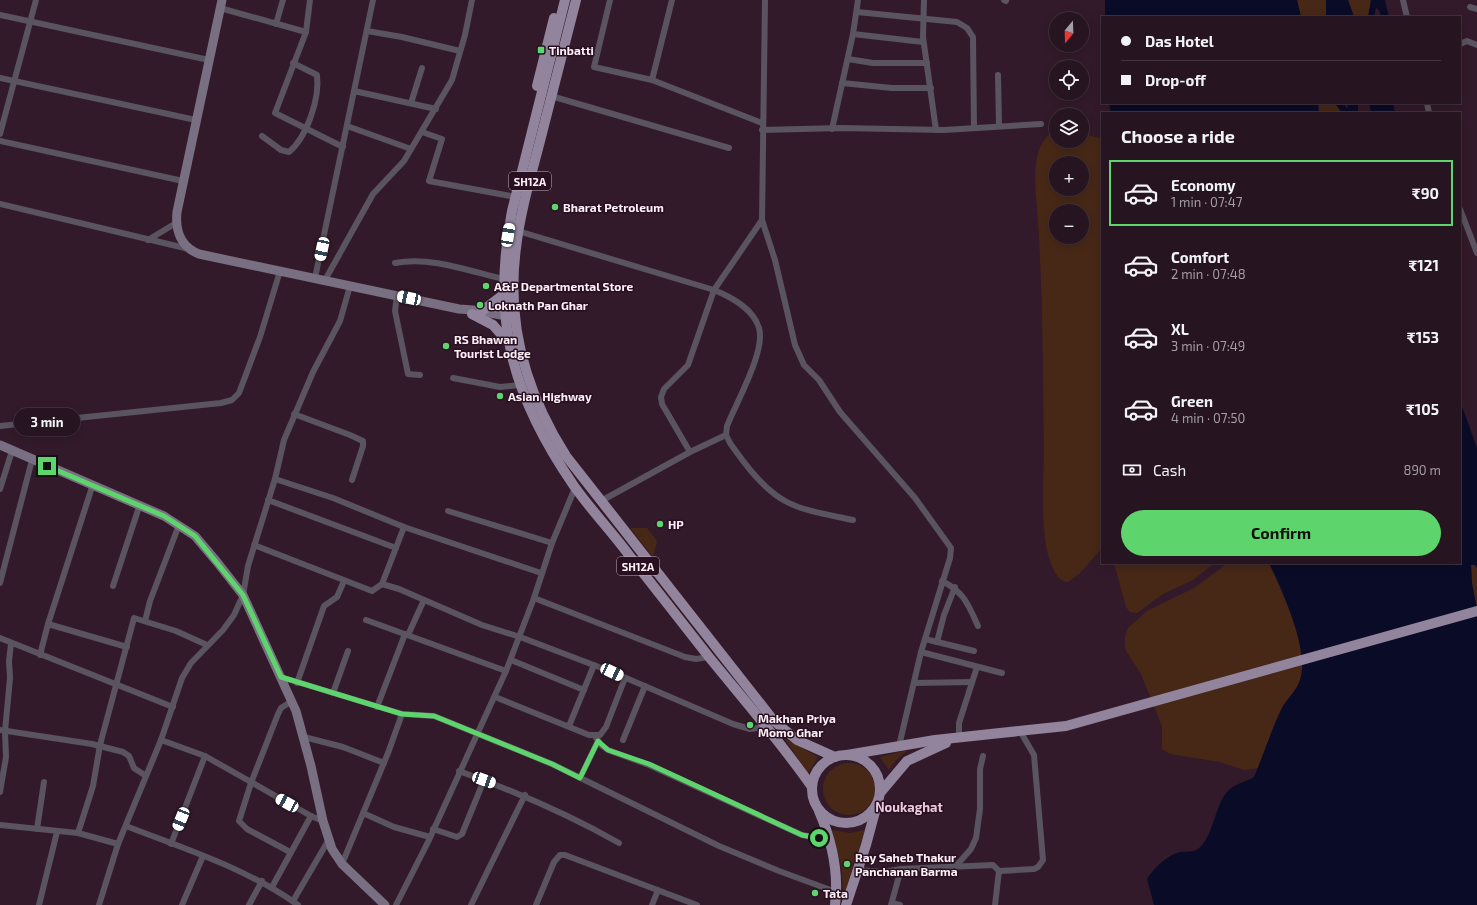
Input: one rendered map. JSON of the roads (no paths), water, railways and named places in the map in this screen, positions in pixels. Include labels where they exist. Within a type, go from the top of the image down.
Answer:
[{"type":"main road","name":"SH12A","points":[[536,120],[535,96],[545,51],[560,0]]},
{"type":"main road","name":"SH12A","points":[[565,0],[508,232],[503,295],[524,366],[559,432],[584,472],[590,488],[774,721],[797,740],[835,757]]},
{"type":"main road","name":"SH12A","points":[[576,0],[518,231],[508,342],[520,386],[541,433],[575,488],[709,657],[767,727],[812,787],[813,797],[828,835],[835,866],[835,905]]},
{"type":"main road","points":[[503,295],[496,302],[477,313],[493,325],[508,342]]},
{"type":"main road","points":[[812,787],[816,774],[824,764],[835,757],[935,740],[957,739],[1053,728],[1089,720],[1477,611]]},
{"type":"main road","points":[[880,793],[907,761],[918,754],[957,739]]},
{"type":"main road","points":[[846,905],[858,870],[880,793],[880,782],[872,767],[858,757],[847,755]]},
{"type":"main road","points":[[817,807],[825,816],[836,821],[848,823],[860,820],[870,814],[877,804]]},
{"type":"street","points":[[0,134],[36,0]]},
{"type":"street","points":[[276,24],[283,0]]},
{"type":"street","points":[[310,0],[306,32],[274,113],[343,147]]},
{"type":"street","points":[[315,278],[373,0]]},
{"type":"street","points":[[325,280],[373,194],[393,174],[411,149],[452,80],[472,0]]},
{"type":"street","points":[[610,0],[594,67],[652,80],[762,127],[936,130],[1041,124]]},
{"type":"street","points":[[652,80],[672,0]]},
{"type":"street","points":[[765,0],[762,127],[762,220],[775,260],[795,345],[804,365],[819,380],[834,404],[859,436],[915,498],[948,542],[952,552],[921,652],[899,746]]},
{"type":"street","points":[[832,128],[848,59],[858,0]]},
{"type":"street","points":[[924,0],[922,18],[923,42],[936,130]]},
{"type":"street","points":[[1403,0],[1407,16]]},
{"type":"street","points":[[189,249],[180,236],[176,223],[177,212],[221,2],[276,24],[306,32]]},
{"type":"street","points":[[857,12],[922,18],[963,24],[971,33],[974,128]]},
{"type":"street","points":[[0,15],[209,60]]},
{"type":"street","points":[[367,31],[402,37],[460,52]]},
{"type":"street","points":[[853,34],[923,42]]},
{"type":"street","points":[[1461,44],[1467,41],[1477,44]]},
{"type":"street","points":[[848,59],[872,63],[927,63]]},
{"type":"street","points":[[262,136],[281,150],[289,152],[307,130],[316,91],[317,74],[293,63]]},
{"type":"street","points":[[411,103],[422,68]]},
{"type":"street","points":[[998,75],[999,126]]},
{"type":"street","points":[[0,78],[196,120]]},
{"type":"street","points":[[842,83],[892,88],[931,88]]},
{"type":"street","points":[[354,92],[436,109]]},
{"type":"street","points":[[551,96],[729,148]]},
{"type":"street","points":[[347,126],[411,149]]},
{"type":"street","points":[[422,132],[442,139],[429,181],[516,197]]},
{"type":"street","points":[[0,141],[183,181]]},
{"type":"street","points":[[0,204],[189,249],[198,254],[510,320]]},
{"type":"street","points":[[1461,212],[1477,253]]},
{"type":"street","points":[[690,452],[662,404],[661,397],[664,389],[688,365],[714,290],[762,220]]},
{"type":"street","points":[[148,240],[176,223]]},
{"type":"street","points":[[518,231],[714,290],[740,303],[750,312],[759,327],[761,337],[756,360],[727,426],[726,435],[730,443],[743,461],[761,481],[785,501],[806,509],[853,520]]},
{"type":"street","points":[[394,263],[409,260],[434,263],[504,279]]},
{"type":"street","points":[[0,426],[221,403],[232,400],[239,393],[280,271]]},
{"type":"street","points":[[99,905],[118,844],[161,740],[182,678],[191,663],[223,630],[234,615],[243,595],[248,566],[275,479],[284,440],[294,414],[340,321],[350,286]]},
{"type":"street","points":[[397,296],[395,311],[408,374],[420,375]]},
{"type":"street","points":[[453,378],[500,386],[520,386]]},
{"type":"street","points":[[294,414],[350,434],[362,442],[363,446],[352,480]]},
{"type":"street","points":[[600,501],[690,452],[726,435]]},
{"type":"street","points":[[0,445],[32,460],[140,504],[179,525],[195,536],[243,595],[292,701],[304,737],[328,841],[342,864],[385,905]]},
{"type":"street","points":[[0,489],[12,451]]},
{"type":"street","points":[[0,583],[2,570],[32,460]]},
{"type":"street","points":[[275,479],[333,498],[404,527],[541,573]]},
{"type":"street","points":[[40,655],[48,624],[93,484]]},
{"type":"street","points":[[396,905],[430,837],[511,660],[534,598],[552,542],[575,488]]},
{"type":"street","points":[[268,500],[396,548]]},
{"type":"street","points":[[113,586],[140,504]]},
{"type":"street","points":[[448,511],[552,542]]},
{"type":"street","points":[[146,621],[150,601],[179,525]]},
{"type":"street","points":[[254,545],[368,591],[382,584],[404,527]]},
{"type":"street","points":[[297,682],[324,606],[337,597],[344,581]]},
{"type":"street","points":[[942,581],[954,587],[964,597],[978,626]]},
{"type":"street","points":[[382,584],[482,625],[520,637],[594,665],[733,724],[750,729],[767,727]]},
{"type":"street","points":[[937,642],[944,615],[954,587]]},
{"type":"street","points":[[534,598],[685,657],[696,659],[709,657]]},
{"type":"street","points":[[378,707],[406,635],[424,600]]},
{"type":"street","points":[[78,834],[93,786],[100,745],[118,684],[134,618],[176,631],[207,645]]},
{"type":"street","points":[[366,620],[506,671]]},
{"type":"street","points":[[48,624],[127,647]]},
{"type":"street","points":[[0,638],[11,644],[118,684],[173,707]]},
{"type":"street","points":[[925,639],[974,651]]},
{"type":"street","points":[[0,792],[6,757],[2,730],[10,678],[9,661],[11,644]]},
{"type":"street","points":[[333,693],[348,652]]},
{"type":"street","points":[[921,652],[1002,673]]},
{"type":"street","points":[[511,660],[584,690]]},
{"type":"street","points":[[569,726],[594,665]]},
{"type":"street","points":[[957,739],[959,724],[977,667]]},
{"type":"street","points":[[281,677],[402,714],[434,716],[552,764],[720,846],[779,871],[836,892]]},
{"type":"street","points":[[580,778],[596,739],[604,732],[625,678]]},
{"type":"street","points":[[914,682],[972,682]]},
{"type":"street","points":[[623,740],[645,686]]},
{"type":"street","points":[[495,697],[569,726],[596,739],[608,750],[649,764],[802,835],[816,838],[828,835]]},
{"type":"street","points":[[290,852],[241,825],[240,817],[251,783],[278,714],[281,708],[292,701]]},
{"type":"street","points":[[342,864],[384,763],[402,714]]},
{"type":"street","points":[[2,730],[100,745],[123,752],[129,756],[134,768],[146,776]]},
{"type":"street","points":[[858,870],[883,872],[901,869],[993,865],[999,871],[1038,868],[1043,860],[1034,755],[1020,731]]},
{"type":"street","points":[[304,737],[344,747],[384,763]]},
{"type":"street","points":[[161,740],[205,756],[251,783],[323,821]]},
{"type":"street","points":[[171,844],[205,756]]},
{"type":"street","points":[[956,866],[971,849],[976,838],[981,786],[980,769],[983,756]]},
{"type":"street","points":[[459,771],[525,795],[574,818],[619,843]]},
{"type":"street","points":[[433,829],[456,836],[462,834],[484,780]]},
{"type":"street","points":[[36,829],[44,782]]},
{"type":"street","points":[[471,905],[525,795]]},
{"type":"street","points":[[363,813],[394,827],[430,837]]},
{"type":"street","points":[[272,887],[311,816]]},
{"type":"street","points":[[0,825],[78,834],[118,844]]},
{"type":"street","points":[[126,826],[262,881],[296,903],[328,841]]},
{"type":"street","points":[[39,905],[57,832]]},
{"type":"street","points":[[536,905],[554,862],[560,855],[570,856],[697,905]]},
{"type":"street","points":[[182,905],[203,856]]},
{"type":"street","points":[[900,905],[892,904],[901,869]]},
{"type":"street","points":[[995,905],[999,871]]},
{"type":"street","points":[[249,905],[262,881]]},
{"type":"street","points":[[652,905],[658,890]]},
{"type":"water","points":[[1105,0],[1297,0],[1301,16],[1105,16]]},
{"type":"water","points":[[1326,0],[1348,0],[1354,16],[1326,16]]},
{"type":"water","points":[[1371,0],[1385,0],[1389,16],[1381,16],[1379,10],[1376,8],[1374,16],[1368,16]]},
{"type":"water","points":[[1109,104],[1318,104],[1319,112],[1111,112]]},
{"type":"water","points":[[1336,104],[1344,104],[1347,109],[1348,104],[1358,104],[1358,112],[1341,112]]},
{"type":"water","points":[[1369,104],[1393,104],[1395,112],[1371,112]]},
{"type":"water","points":[[1461,404],[1477,448],[1477,568],[1475,565],[1471,565],[1472,583],[1477,609],[1477,905],[1154,905],[1147,879],[1157,866],[1170,856],[1180,852],[1196,850],[1204,843],[1217,810],[1225,795],[1232,788],[1254,777],[1282,708],[1297,687],[1300,680],[1302,667],[1298,637],[1281,588],[1269,564],[1461,564]]},
{"type":"place","name":"Tinbatti","points":[[541,50]]},
{"type":"place","name":"Bharat Petroleum","points":[[555,207]]},
{"type":"place","name":"A&P Departmental Store","points":[[486,286]]},
{"type":"place","name":"Loknath Pan Ghar","points":[[480,305]]},
{"type":"place","name":"RS Bhawan Tourist Lodge","points":[[446,346]]},
{"type":"place","name":"Asian Highway","points":[[500,396]]},
{"type":"place","name":"HP","points":[[660,524]]},
{"type":"place","name":"Makhan Priya Momo Ghar","points":[[750,725]]},
{"type":"place","name":"Ray Saheb Thakur Panchanan Barma","points":[[847,864]]},
{"type":"place","name":"Tata","points":[[815,893]]},
{"type":"district","name":"Noukaghat","points":[[909,807]]}]
